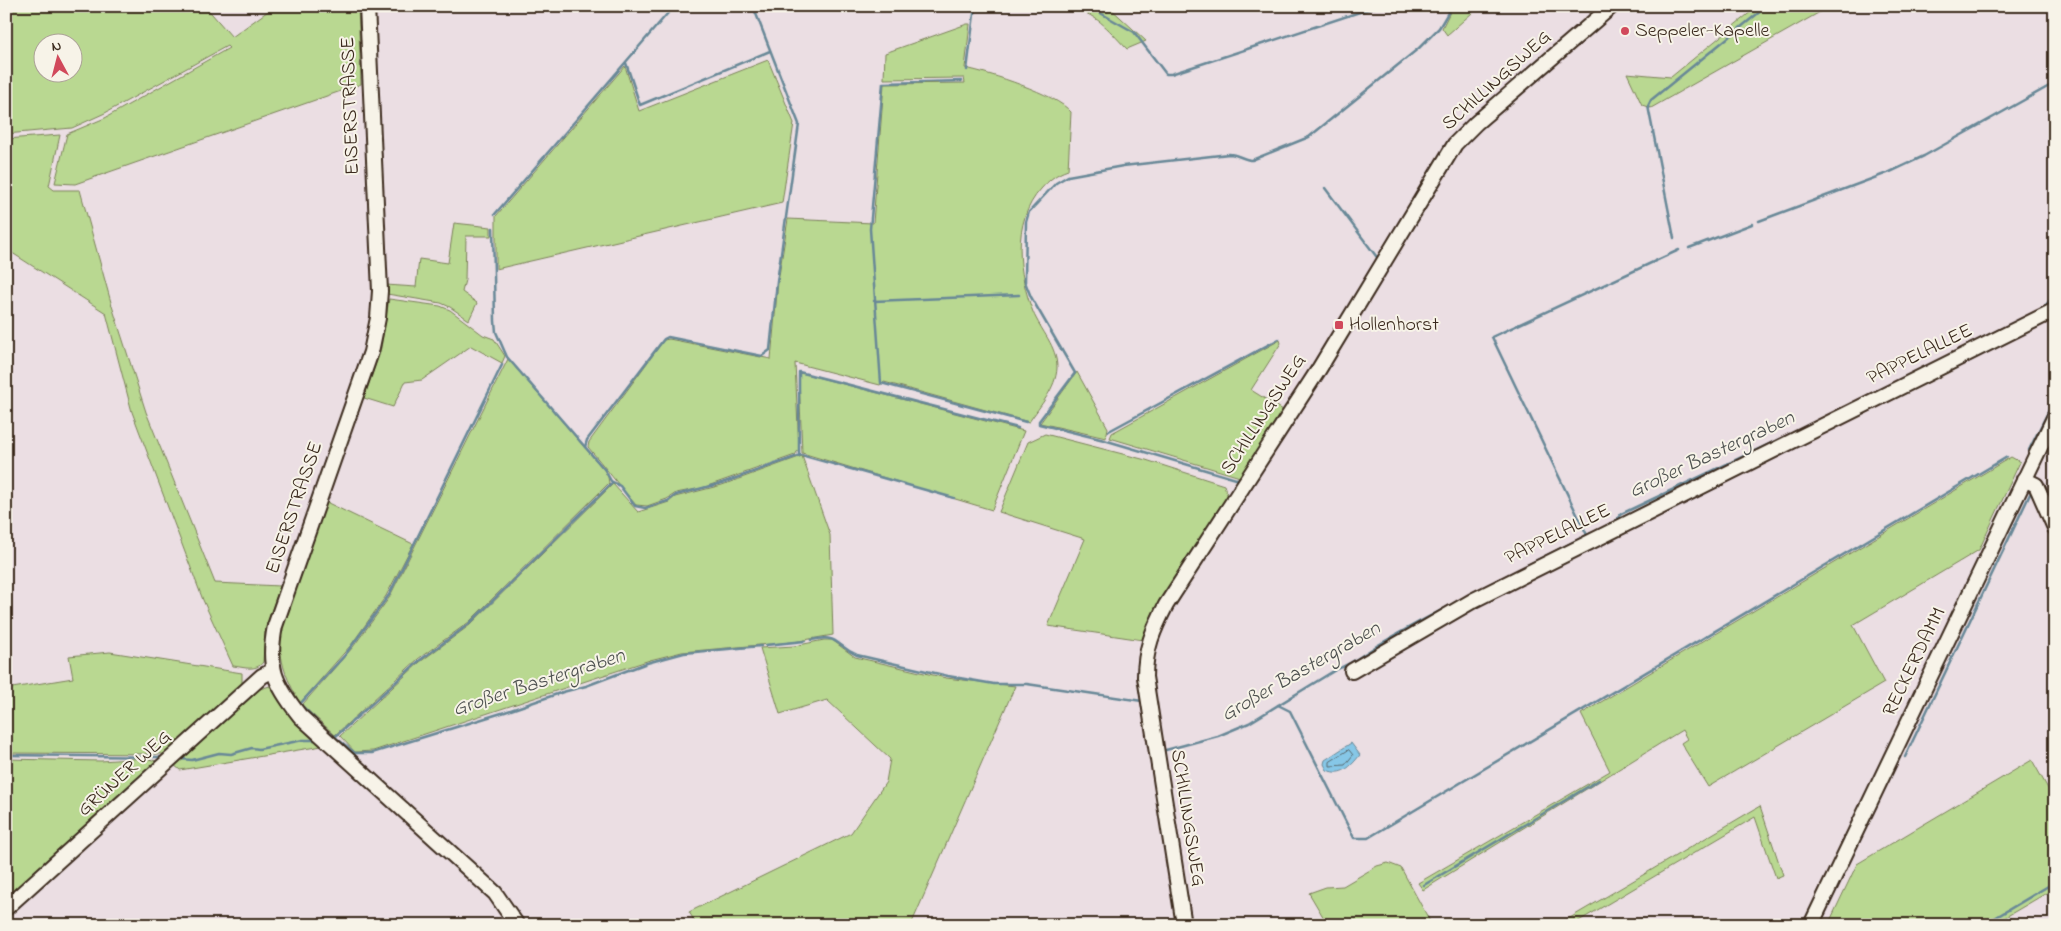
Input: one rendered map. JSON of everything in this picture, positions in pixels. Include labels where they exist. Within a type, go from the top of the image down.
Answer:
[{"type":"street","name":"EISERSTRASSE","points":[[367,6],[380,292],[378,318],[371,352],[275,626],[270,650],[272,671],[283,694],[300,716],[494,893],[517,925]]},
{"type":"street","name":"SCHILLINGSWEG","points":[[1184,925],[1145,677],[1145,657],[1153,629],[1166,605],[1319,369],[1456,144],[1476,123],[1612,6]]},
{"type":"street","name":"PAPPELALLEE","points":[[1352,671],[1474,600],[2055,310]]},
{"type":"street","name":"RECKERDAMM","points":[[1811,925],[2055,416]]},
{"type":"street","points":[[2024,479],[2036,485],[2055,528]]},
{"type":"street","name":"GRÜNER WEG","points":[[6,908],[262,676],[272,671]]},
{"type":"green space","points":[[6,6],[205,6],[232,37],[275,6],[358,6],[361,84],[75,184],[55,183],[67,134],[105,118],[229,48],[227,46],[105,113],[72,128],[6,134]]},
{"type":"green space","points":[[1067,6],[1108,6],[1146,41],[1127,49],[1094,17]]},
{"type":"green space","points":[[1453,6],[1480,6],[1447,35],[1442,28]]},
{"type":"green space","points":[[1758,6],[1818,6],[1820,12],[1651,108],[1642,105],[1627,73],[1671,77]]},
{"type":"green space","points":[[970,24],[965,68],[1006,79],[1037,91],[1052,98],[1071,112],[1068,170],[1060,173],[1047,183],[1031,202],[1021,232],[1021,265],[1028,297],[1036,319],[1052,346],[1057,368],[1051,390],[1029,422],[884,382],[880,385],[795,363],[799,449],[795,455],[702,488],[676,493],[667,499],[647,506],[636,505],[588,447],[589,442],[664,340],[669,339],[771,359],[778,282],[788,219],[873,223],[884,84],[965,83],[964,78],[884,79],[885,53]]},
{"type":"green space","points":[[768,60],[794,123],[782,203],[496,269],[496,216],[625,66],[639,111]]},
{"type":"green space","points":[[60,135],[49,186],[54,190],[80,190],[112,306],[146,412],[215,583],[280,586],[265,630],[263,662],[257,667],[233,666],[203,600],[132,412],[106,313],[6,249],[6,139]]},
{"type":"green space","points":[[454,223],[491,227],[491,236],[466,236],[465,280],[462,292],[477,303],[469,320],[441,303],[387,294],[386,285],[416,287],[419,259],[448,263]]},
{"type":"green space","points":[[389,299],[440,306],[450,310],[483,335],[494,339],[505,356],[502,363],[471,346],[422,380],[405,382],[393,407],[364,398],[381,348]]},
{"type":"green space","points":[[1280,340],[1281,343],[1251,390],[1283,410],[1240,477],[1110,438],[1112,433]]},
{"type":"green space","points":[[508,359],[604,470],[609,483],[469,622],[418,659],[335,735],[302,705],[353,647],[389,598]]},
{"type":"green space","points":[[1077,372],[1108,428],[1106,438],[1040,423]]},
{"type":"green space","points":[[801,373],[1024,431],[992,510],[802,453],[799,375]]},
{"type":"green space","points":[[1045,434],[1146,460],[1224,485],[1228,497],[1160,601],[1143,640],[1048,626],[1085,539],[999,512],[1028,442]]},
{"type":"green space","points":[[802,456],[830,535],[833,635],[793,642],[682,652],[650,660],[373,751],[355,752],[340,736],[420,662],[470,625],[613,484],[638,512],[669,502],[675,497],[722,485]]},
{"type":"green space","points":[[2011,457],[2020,462],[1979,550],[1853,625],[1884,683],[1708,787],[1681,743],[1687,739],[1682,730],[1423,890],[1418,883],[1610,771],[1581,714]]},
{"type":"green space","points":[[326,502],[413,544],[386,596],[351,645],[300,703],[286,675],[281,648],[282,626]]},
{"type":"green space","points":[[832,640],[855,657],[946,678],[1015,686],[911,925],[697,925],[689,912],[851,833],[886,782],[890,759],[827,700],[780,714],[760,648],[794,646]]},
{"type":"green space","points":[[110,652],[242,673],[242,685],[168,754],[6,753],[6,689],[73,678],[69,656]]},
{"type":"green space","points":[[270,686],[285,710],[322,746],[180,770],[174,765],[256,690]]},
{"type":"green space","points":[[145,758],[160,762],[132,782],[6,897],[6,759],[101,761]]},
{"type":"green space","points":[[2032,760],[2055,801],[2055,888],[1992,925],[1828,925],[1857,864]]},
{"type":"green space","points":[[1760,806],[1783,875],[1776,878],[1755,817],[1572,925],[1558,925]]},
{"type":"green space","points":[[1388,863],[1401,868],[1432,925],[1328,925],[1309,893],[1326,887],[1343,886],[1377,866]]},
{"type":"water","points":[[1351,743],[1360,755],[1357,759],[1342,771],[1332,772],[1327,770],[1324,764],[1325,760]]},
{"type":"waterway","points":[[495,214],[674,6]]},
{"type":"waterway","points":[[585,447],[587,440],[664,339],[668,337],[762,356],[770,350],[777,282],[799,124],[753,6]]},
{"type":"waterway","points":[[967,70],[975,6]]},
{"type":"waterway","points":[[1088,6],[1134,32],[1166,74],[1171,74],[1378,6]]},
{"type":"waterway","points":[[1242,478],[1236,479],[1104,440],[1039,424],[1039,421],[1075,373],[1031,297],[1025,282],[1026,222],[1029,212],[1056,183],[1068,176],[1123,166],[1229,154],[1252,160],[1309,137],[1419,48],[1439,28],[1452,6]]},
{"type":"waterway","points":[[1674,238],[1648,106],[1651,100],[1767,6]]},
{"type":"waterway","points":[[626,63],[640,105],[770,51]]},
{"type":"waterway","points":[[962,81],[883,83],[870,229],[881,383],[1026,422]]},
{"type":"waterway","points":[[1759,221],[1890,172],[1924,156],[2051,85]]},
{"type":"waterway","points":[[1325,188],[1379,260]]},
{"type":"waterway","points":[[1689,248],[1752,224]]},
{"type":"waterway","points":[[493,228],[496,332],[507,357],[605,470],[611,481],[620,486],[635,506],[645,508],[668,501],[676,495],[722,483],[801,455],[954,498]]},
{"type":"waterway","points":[[1587,535],[1492,337],[1679,250]]},
{"type":"waterway","points":[[874,301],[1019,295]]},
{"type":"waterway","name":"Großer Bastergraben","points":[[2041,310],[2055,295]]},
{"type":"waterway","name":"Großer Bastergraben","points":[[1991,334],[2020,320]]},
{"type":"waterway","points":[[1109,431],[1279,339]]},
{"type":"waterway","points":[[316,720],[300,704],[345,655],[389,595],[502,365]]},
{"type":"waterway","points":[[799,456],[799,372],[1018,428]]},
{"type":"waterway","points":[[2029,450],[2055,398]]},
{"type":"waterway","name":"Großer Bastergraben","points":[[1613,524],[1621,514],[1795,432]]},
{"type":"waterway","points":[[2038,468],[2055,433]]},
{"type":"waterway","points":[[1278,705],[1290,711],[1354,838],[1368,838],[2007,457]]},
{"type":"waterway","points":[[336,736],[419,661],[469,624],[612,483]]},
{"type":"waterway","points":[[1905,757],[2031,492]]},
{"type":"waterway","name":"Großer Bastergraben","points":[[1492,583],[1591,533]]},
{"type":"waterway","name":"Großer Bastergraben","points":[[1162,751],[1218,736],[1249,723],[1390,638],[1463,599]]},
{"type":"waterway","name":"Großer Bastergraben","points":[[811,640],[832,639],[857,655],[948,676],[994,684],[1027,684],[1142,701]]},
{"type":"waterway","name":"Großer Bastergraben","points":[[766,645],[805,641]]},
{"type":"waterway","name":"Großer Bastergraben","points":[[325,729],[355,753],[372,753],[586,686],[647,663],[684,653],[761,646]]},
{"type":"waterway","name":"Großer Bastergraben","points":[[180,759],[192,760],[219,753],[231,754],[252,748],[259,749],[303,740],[317,740]]},
{"type":"waterway","name":"Großer Bastergraben","points":[[6,755],[162,757]]},
{"type":"waterway","points":[[1895,765],[1898,761]]},
{"type":"waterway","points":[[1853,854],[1892,773]]},
{"type":"waterway","points":[[1424,885],[1599,780]]},
{"type":"waterway","points":[[6,918],[155,782]]},
{"type":"waterway","points":[[1819,925],[1847,867]]},
{"type":"waterway","points":[[1983,925],[2055,882]]},
{"type":"place","name":"Seppeler-Kapelle","points":[[1625,31]]},
{"type":"place","name":"Hollenhorst","points":[[1339,325]]}]
